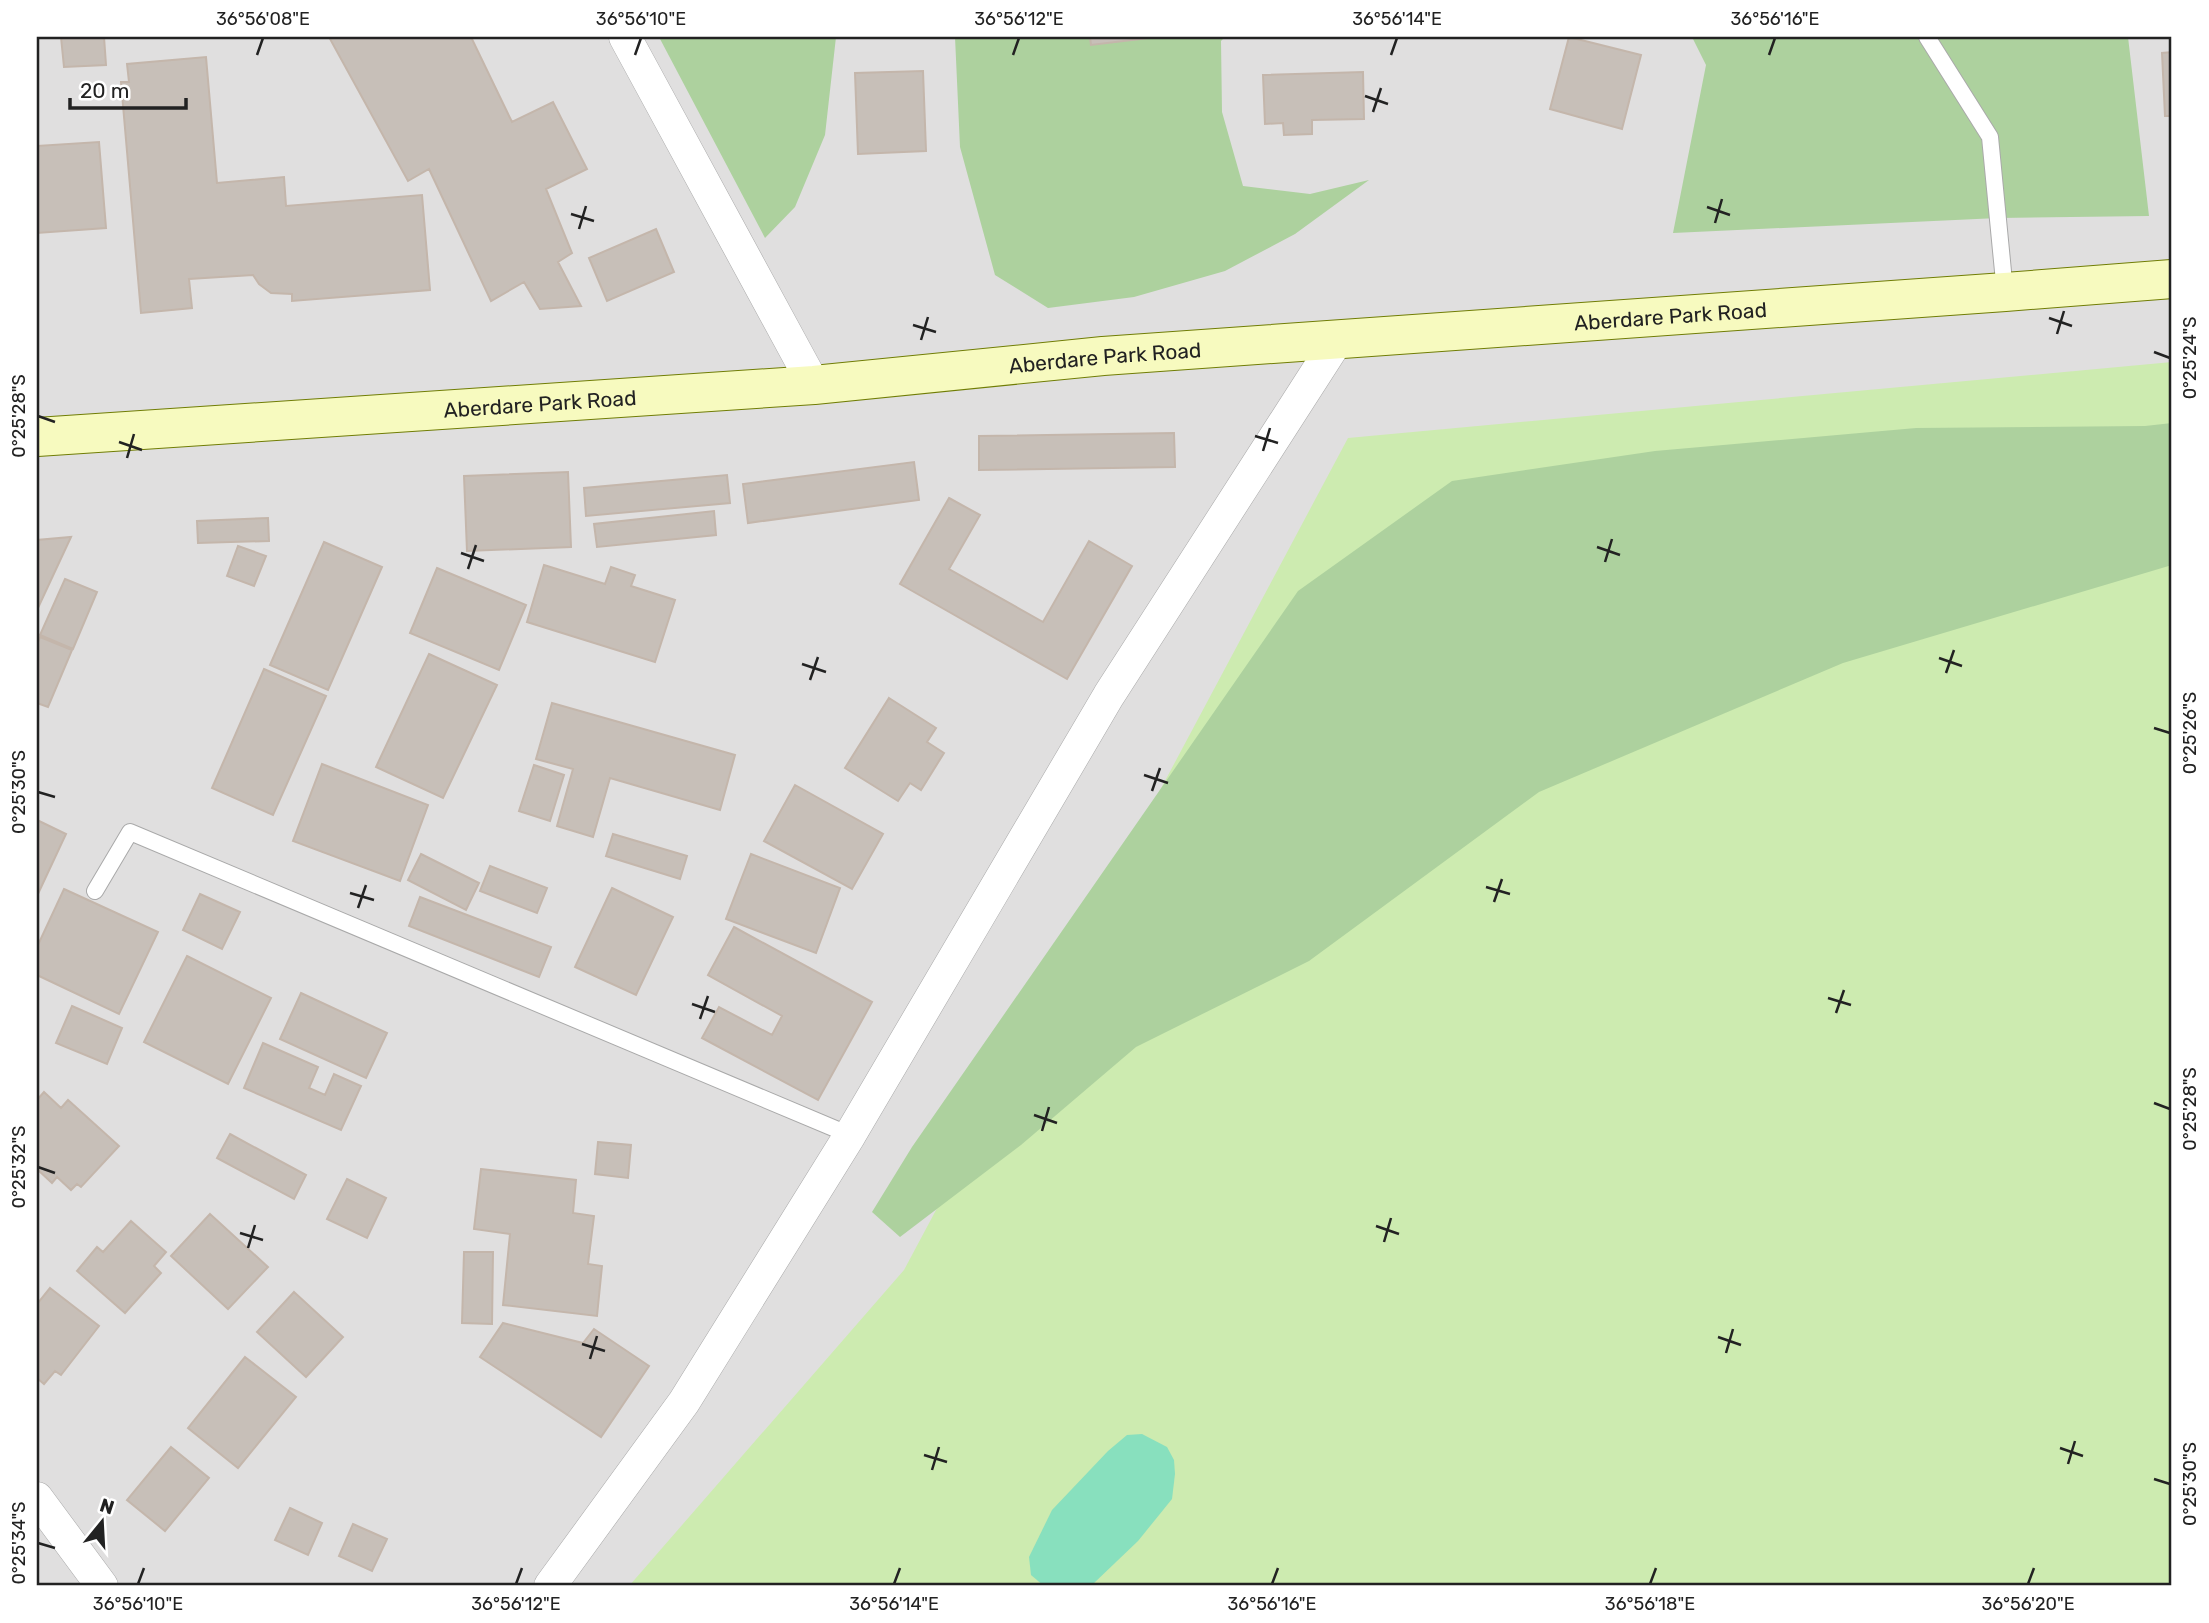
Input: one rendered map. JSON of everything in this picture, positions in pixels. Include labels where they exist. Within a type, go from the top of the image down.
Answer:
[{"type":"street","points":[[625,37],[814,385]]},
{"type":"street","name":"Aberdare Park Road","points":[[37,437],[814,385],[1103,356],[2172,279]]},
{"type":"street","points":[[550,1586],[684,1402],[850,1135],[1109,695],[1338,339]]},
{"type":"street","points":[[37,1498],[102,1586]]},
{"type":"lane","points":[[1927,37],[1990,137],[2005,292]]},
{"type":"lane","points":[[95,891],[130,832],[850,1135]]},
{"type":"shaded area","points":[[37,37],[2172,37],[2172,1586],[37,1586]]},
{"type":"green space","points":[[659,37],[836,37],[825,135],[795,207],[765,238]]},
{"type":"green space","points":[[955,37],[1225,37],[1221,41],[1222,112],[1243,186],[1310,194],[1369,180],[1295,234],[1225,271],[1134,297],[1048,308],[995,275],[960,147]]},
{"type":"green space","points":[[1692,37],[2128,37],[2149,216],[1998,218],[1673,233],[1706,65]]},
{"type":"green space","points":[[2172,362],[2172,1586],[629,1586],[904,1270],[1348,438]]},
{"type":"green space","points":[[2172,423],[2172,565],[1843,663],[1539,792],[1309,961],[1136,1047],[1021,1145],[900,1237],[872,1212],[912,1147],[1298,591],[1452,481],[1655,451],[1916,428],[2145,426]]},
{"type":"green space","points":[[1142,1434],[1167,1447],[1174,1460],[1172,1499],[1138,1541],[1093,1584],[1044,1586],[1031,1575],[1029,1557],[1052,1510],[1108,1451],[1127,1435]]},
{"type":"building","points":[[61,37],[104,37],[106,65],[64,67]]},
{"type":"building","points":[[329,37],[471,37],[512,122],[553,102],[587,169],[546,189],[572,253],[558,262],[581,306],[540,309],[524,282],[491,301],[429,169],[408,181]]},
{"type":"building","points":[[1090,37],[1157,37],[1091,45]]},
{"type":"building","points":[[1569,37],[1641,55],[1622,129],[1550,109]]},
{"type":"building","points":[[2172,52],[2172,116],[2165,116],[2162,53]]},
{"type":"building","points":[[206,57],[217,183],[284,177],[286,206],[422,195],[430,290],[292,301],[292,294],[271,293],[259,284],[253,275],[189,279],[192,308],[141,313],[121,82],[129,82],[127,64]]},
{"type":"building","points":[[923,71],[926,151],[858,154],[855,73]]},
{"type":"building","points":[[1363,72],[1364,119],[1312,120],[1312,134],[1284,135],[1283,123],[1265,124],[1263,75]]},
{"type":"building","points":[[99,142],[106,228],[37,233],[37,146]]},
{"type":"building","points":[[656,229],[674,272],[607,301],[589,258]]},
{"type":"building","points":[[1174,433],[1175,467],[979,470],[979,436]]},
{"type":"building","points":[[914,462],[919,500],[748,523],[743,484]]},
{"type":"building","points":[[568,472],[571,547],[467,551],[464,476]]},
{"type":"building","points":[[727,475],[730,503],[586,516],[584,488]]},
{"type":"building","points":[[949,498],[980,515],[949,569],[1043,622],[1089,541],[1132,566],[1067,679],[900,584]]},
{"type":"building","points":[[714,511],[716,535],[597,547],[594,524]]},
{"type":"building","points":[[268,518],[269,541],[198,543],[197,521]]},
{"type":"building","points":[[71,537],[37,610],[37,540]]},
{"type":"building","points":[[324,542],[382,567],[328,690],[270,665]]},
{"type":"building","points":[[238,546],[266,556],[254,586],[227,576]]},
{"type":"building","points":[[544,565],[605,584],[611,567],[635,575],[631,586],[675,600],[655,662],[527,622]]},
{"type":"building","points":[[437,568],[526,605],[499,670],[410,633]]},
{"type":"building","points":[[65,579],[97,592],[73,649],[40,635]]},
{"type":"building","points":[[40,637],[72,650],[48,707],[37,703],[37,645]]},
{"type":"building","points":[[429,654],[497,685],[443,798],[376,767]]},
{"type":"building","points":[[264,669],[326,696],[273,815],[212,788]]},
{"type":"building","points":[[889,698],[936,728],[927,742],[944,753],[921,790],[910,783],[898,801],[845,768]]},
{"type":"building","points":[[552,703],[735,755],[720,810],[610,778],[593,837],[557,826],[573,769],[536,759]]},
{"type":"building","points":[[322,764],[428,805],[400,881],[293,841]]},
{"type":"building","points":[[534,765],[564,775],[550,821],[519,811]]},
{"type":"building","points":[[795,785],[883,834],[852,889],[764,841]]},
{"type":"building","points":[[37,820],[66,834],[37,896]]},
{"type":"building","points":[[613,834],[687,856],[680,879],[606,856]]},
{"type":"building","points":[[421,854],[479,883],[466,910],[408,880]]},
{"type":"building","points":[[751,854],[840,888],[816,953],[726,919]]},
{"type":"building","points":[[490,866],[547,888],[537,913],[480,891]]},
{"type":"building","points":[[612,888],[673,917],[636,995],[575,967]]},
{"type":"building","points":[[64,889],[158,932],[119,1014],[37,975],[37,947]]},
{"type":"building","points":[[200,894],[240,912],[222,949],[183,930]]},
{"type":"building","points":[[420,897],[551,947],[539,977],[409,926]]},
{"type":"building","points":[[734,927],[872,1002],[818,1100],[702,1038],[719,1007],[772,1035],[782,1016],[708,975]]},
{"type":"building","points":[[187,956],[271,998],[228,1084],[144,1042]]},
{"type":"building","points":[[301,993],[387,1033],[366,1078],[280,1039]]},
{"type":"building","points":[[72,1006],[122,1028],[107,1064],[56,1043]]},
{"type":"building","points":[[263,1043],[318,1067],[309,1088],[325,1095],[334,1074],[361,1086],[341,1130],[244,1088]]},
{"type":"building","points":[[44,1092],[61,1108],[68,1100],[119,1146],[81,1187],[77,1184],[71,1190],[57,1177],[52,1183],[37,1169],[37,1100]]},
{"type":"building","points":[[230,1134],[306,1175],[294,1199],[217,1158]]},
{"type":"building","points":[[598,1142],[631,1145],[628,1178],[595,1174]]},
{"type":"building","points":[[481,1169],[576,1180],[573,1213],[594,1216],[588,1264],[602,1266],[597,1316],[503,1305],[510,1234],[474,1229]]},
{"type":"building","points":[[347,1179],[386,1198],[367,1238],[327,1219]]},
{"type":"building","points":[[210,1214],[268,1267],[228,1309],[171,1256]]},
{"type":"building","points":[[131,1221],[166,1252],[154,1266],[161,1273],[125,1313],[77,1271],[97,1247],[103,1252]]},
{"type":"building","points":[[464,1252],[493,1252],[492,1324],[462,1323]]},
{"type":"building","points":[[50,1288],[99,1326],[61,1375],[55,1371],[44,1384],[37,1378],[37,1304]]},
{"type":"building","points":[[294,1292],[343,1337],[306,1377],[257,1332]]},
{"type":"building","points":[[503,1323],[583,1343],[594,1329],[649,1366],[601,1437],[480,1357]]},
{"type":"building","points":[[245,1357],[296,1397],[238,1468],[188,1428]]},
{"type":"building","points":[[171,1447],[209,1478],[165,1531],[127,1500]]},
{"type":"building","points":[[290,1508],[322,1523],[308,1555],[275,1540]]},
{"type":"building","points":[[353,1524],[387,1539],[372,1571],[339,1556]]}]
